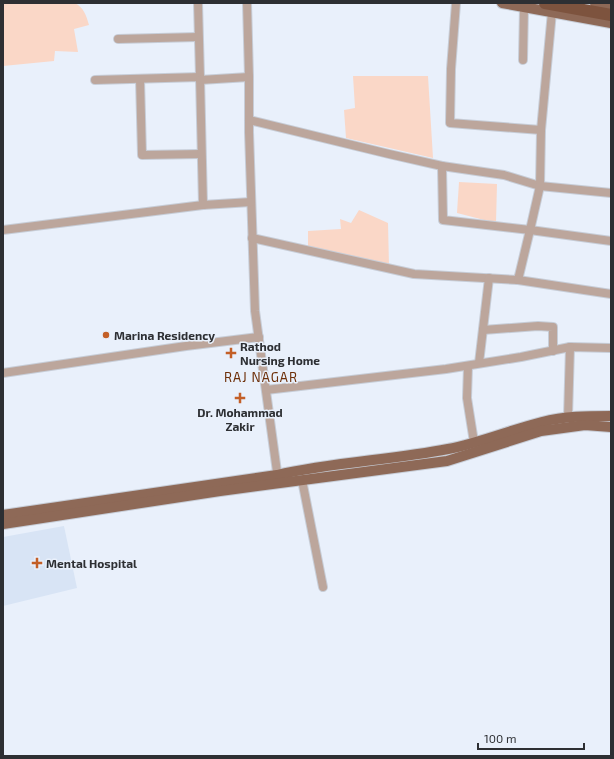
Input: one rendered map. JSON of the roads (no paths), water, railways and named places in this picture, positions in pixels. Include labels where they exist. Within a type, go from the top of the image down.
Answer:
[{"type":"highway","points":[[567,3],[611,11]]},
{"type":"highway","points":[[549,7],[611,15]]},
{"type":"main road","points":[[502,3],[524,8],[549,7],[611,23]]},
{"type":"main road","points":[[595,3],[611,6]]},
{"type":"main road","points":[[3,524],[278,480],[295,471],[402,457],[450,448],[541,422],[568,417],[611,416]]},
{"type":"main road","points":[[5,513],[278,480],[302,480],[446,461],[541,431],[586,425],[611,427]]},
{"type":"street","points":[[198,3],[203,205]]},
{"type":"street","points":[[247,3],[255,311],[278,480]]},
{"type":"street","points":[[456,3],[450,69],[450,123],[541,130]]},
{"type":"street","points":[[518,280],[540,186],[541,130],[549,7]]},
{"type":"street","points":[[523,60],[524,8]]},
{"type":"street","points":[[118,39],[198,37]]},
{"type":"street","points":[[95,80],[250,77]]},
{"type":"street","points":[[140,79],[142,155],[201,154]]},
{"type":"street","points":[[249,120],[442,166],[504,175],[540,186],[611,193]]},
{"type":"street","points":[[442,166],[443,220],[611,241]]},
{"type":"street","points":[[3,230],[203,205],[251,202]]},
{"type":"street","points":[[252,238],[414,274],[518,280],[611,294]]},
{"type":"street","points":[[479,363],[489,278]]},
{"type":"street","points":[[483,330],[538,326],[553,327],[553,351]]},
{"type":"street","points":[[3,373],[186,346],[259,337]]},
{"type":"street","points":[[266,390],[468,366],[479,363],[520,358],[570,347],[611,348]]},
{"type":"street","points":[[568,417],[570,347]]},
{"type":"street","points":[[468,366],[467,398],[470,426],[474,442]]},
{"type":"street","points":[[302,480],[323,587]]},
{"type":"place","name":"Marina Residency","points":[[106,335]]},
{"type":"place","name":"Rathod Nursing Home","points":[[231,353]]},
{"type":"place","name":"Dr. Mohammad Zakir","points":[[240,398]]},
{"type":"place","name":"Mental Hospital","points":[[37,563]]},
{"type":"district","name":"RAJ NAGAR","points":[[261,377]]}]
